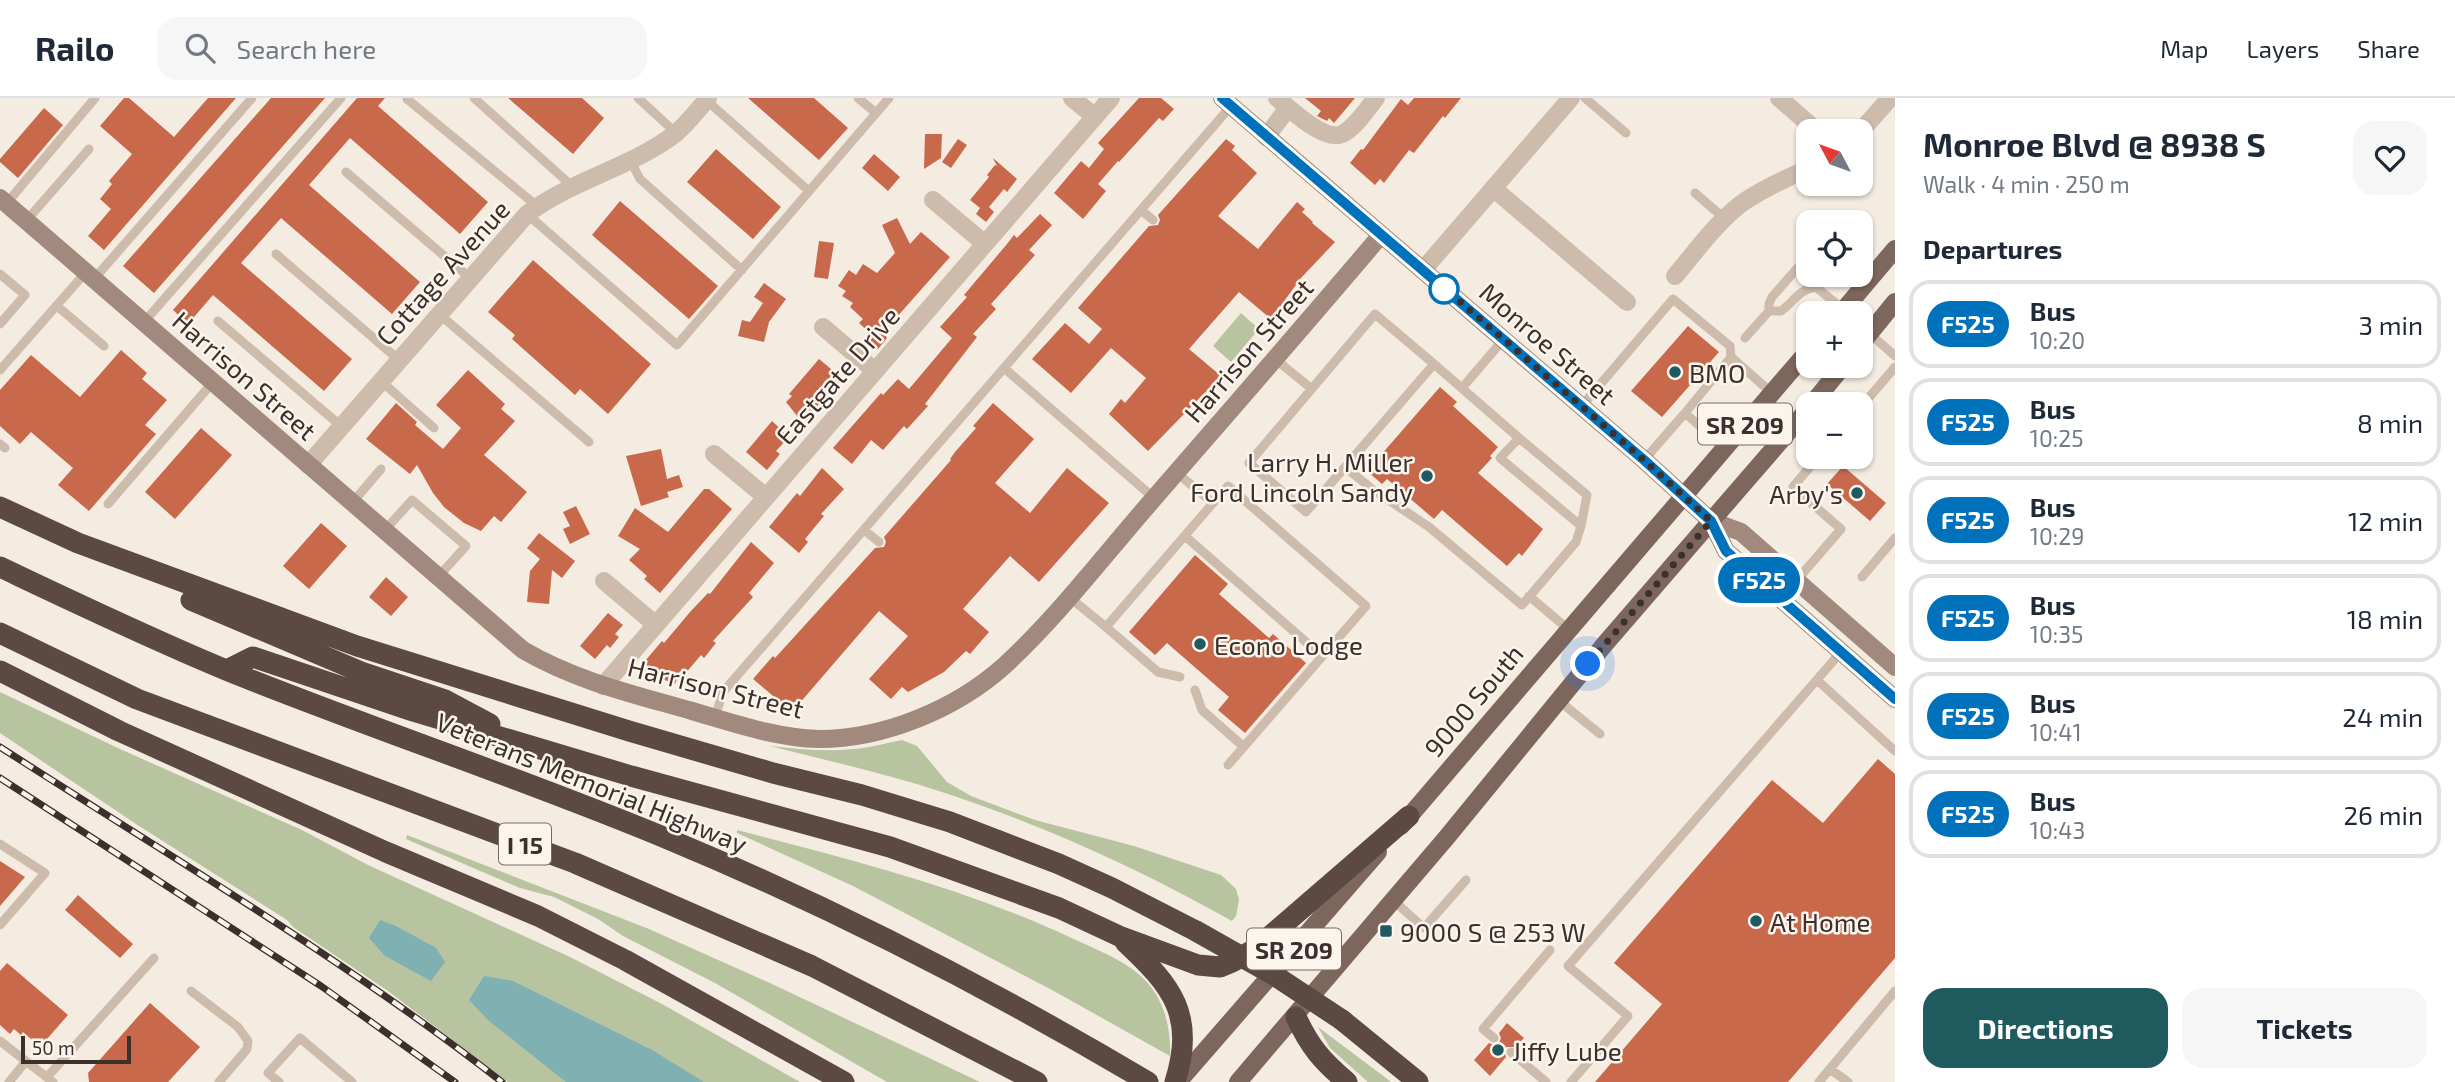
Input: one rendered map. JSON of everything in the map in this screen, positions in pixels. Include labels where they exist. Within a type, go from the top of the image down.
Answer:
[{"type":"highway","points":[[8,510],[47,539],[361,672],[445,700],[535,748]]},
{"type":"highway","points":[[8,510],[89,547],[357,646],[629,731],[950,822],[1059,864],[1196,931],[1274,975],[1342,1020],[1419,1082]]},
{"type":"highway","name":"Veterans Memorial Highway","points":[[0,567],[227,670],[593,809],[779,887],[914,952],[1033,1015],[1148,1082]]},
{"type":"highway","name":"I 15","points":[[0,633],[137,699],[587,868],[812,966],[1037,1082]]},
{"type":"highway","points":[[227,670],[253,657],[413,711],[535,748],[890,847],[1059,908],[1119,936],[1198,965],[1220,967],[1262,942],[1409,816]]},
{"type":"highway","points":[[0,671],[170,754],[386,852],[537,916],[625,960],[844,1082]]},
{"type":"highway","points":[[1119,936],[1153,968],[1173,995],[1184,1040],[1177,1082]]},
{"type":"highway","points":[[1296,1017],[1309,1044],[1323,1062],[1347,1082]]},
{"type":"main road","points":[[1851,301],[1895,249]]},
{"type":"main road","points":[[1873,329],[1895,302]]},
{"type":"main road","name":"9000 South","points":[[1177,1082],[1796,365]]},
{"type":"main road","name":"SR 209","points":[[1822,392],[1834,378]]},
{"type":"main road","name":"SR 209","points":[[1238,1082],[1447,837],[1558,700],[1796,424]]},
{"type":"street","points":[[1072,98],[1095,117]]},
{"type":"street","name":"Eastgate Drive","points":[[603,686],[1111,98]]},
{"type":"street","points":[[1266,137],[1283,103],[1321,132],[1331,136],[1342,134],[1352,127],[1376,98]]},
{"type":"street","points":[[1423,270],[1571,98]]},
{"type":"street","points":[[1779,98],[1803,119]]},
{"type":"street","points":[[1871,119],[1890,98]]},
{"type":"street","name":"Cottage Avenue","points":[[308,465],[532,210],[630,160],[676,133],[707,99]]},
{"type":"street","name":"Monroe Street","points":[[1227,102],[1644,460],[1711,521],[1741,532],[1895,667]]},
{"type":"street","points":[[1675,276],[1725,219],[1744,202],[1796,174]]},
{"type":"street","points":[[1493,188],[1627,302]]},
{"type":"street","points":[[933,200],[985,244]]},
{"type":"street","name":"Harrison Street","points":[[3,201],[523,650],[548,664],[603,686],[715,718],[785,735],[820,739],[856,736],[891,728],[925,715],[965,694],[1002,668],[1069,597],[1381,235]]},
{"type":"street","points":[[823,327],[876,371]]},
{"type":"street","points":[[714,454],[766,497]]},
{"type":"street","name":"Monroe Street","points":[[1711,521],[1726,551],[1895,699]]},
{"type":"street","points":[[604,581],[656,625]]},
{"type":"lane","points":[[3,201],[95,98]]},
{"type":"lane","points":[[0,370],[252,98]]},
{"type":"lane","points":[[144,323],[341,98]]},
{"type":"lane","points":[[474,98],[573,187]]},
{"type":"lane","points":[[638,98],[676,133]]},
{"type":"lane","points":[[858,98],[876,113]]},
{"type":"lane","points":[[407,99],[532,210],[677,345],[889,98]]},
{"type":"lane","points":[[1585,98],[1626,133]]},
{"type":"lane","points":[[707,99],[809,191]]},
{"type":"lane","points":[[715,718],[723,692],[1141,210],[1227,102]]},
{"type":"lane","points":[[26,221],[89,149]]},
{"type":"lane","points":[[630,160],[640,179],[742,270]]},
{"type":"lane","points":[[346,172],[470,278]]},
{"type":"lane","points":[[1695,193],[1725,219]]},
{"type":"lane","points":[[1141,210],[1153,220]]},
{"type":"lane","points":[[276,254],[399,360]]},
{"type":"lane","points":[[1745,338],[1769,311],[1772,297],[1796,270]]},
{"type":"lane","points":[[0,274],[25,295],[0,324]]},
{"type":"lane","points":[[1769,311],[1781,311],[1800,293],[1816,287],[1831,301]]},
{"type":"lane","points":[[1581,407],[1673,299],[1730,346],[1731,358],[1644,460]]},
{"type":"lane","points":[[57,306],[104,346]]},
{"type":"lane","points":[[439,314],[589,442]]},
{"type":"lane","points":[[1345,467],[1372,489],[1429,527],[1522,606],[1576,542],[1587,495],[1376,314],[1249,463],[1306,512],[1434,364]]},
{"type":"lane","points":[[218,321],[341,426]]},
{"type":"lane","points":[[1462,388],[1503,340]]},
{"type":"lane","points":[[1873,344],[1895,356]]},
{"type":"lane","points":[[1731,358],[1772,393]]},
{"type":"lane","points":[[1275,359],[1312,389]]},
{"type":"lane","points":[[1873,393],[1895,367]]},
{"type":"lane","points":[[1004,368],[1154,498]]},
{"type":"lane","points":[[380,381],[434,428]]},
{"type":"lane","points":[[108,504],[213,382]]},
{"type":"lane","points":[[1685,413],[1724,448]]},
{"type":"lane","points":[[1519,438],[1500,458],[1581,527]]},
{"type":"lane","points":[[352,503],[381,469]]},
{"type":"lane","points":[[1797,580],[1841,529],[1793,487],[1808,469]]},
{"type":"lane","points":[[1177,473],[1213,503]]},
{"type":"lane","points":[[1106,627],[1228,486],[1366,606],[1228,765]]},
{"type":"lane","points":[[384,531],[412,500],[466,547],[438,577]]},
{"type":"lane","points":[[864,530],[879,542]]},
{"type":"lane","points":[[1185,536],[1322,656]]},
{"type":"lane","points":[[1862,578],[1895,538]]},
{"type":"lane","points":[[1530,596],[1568,629]]},
{"type":"lane","points":[[1069,597],[1158,672],[1180,677]]},
{"type":"lane","points":[[1570,1082],[1628,1016],[1568,966],[1841,652]]},
{"type":"lane","points":[[1817,680],[1895,751]]},
{"type":"lane","points":[[1195,690],[1202,710],[1244,747]]},
{"type":"lane","points":[[1558,700],[1600,734]]},
{"type":"lane","points":[[0,844],[45,873],[0,925]]},
{"type":"lane","points":[[1393,900],[1424,928],[1466,880]]},
{"type":"lane","points":[[1494,1038],[1483,1029],[1550,950]]},
{"type":"lane","points":[[0,1041],[51,1079],[154,958]]},
{"type":"lane","points":[[191,991],[238,1027],[248,1041],[247,1049],[219,1082]]},
{"type":"lane","points":[[1819,1082],[1895,991]]},
{"type":"lane","points":[[279,1082],[268,1073],[300,1038],[352,1082]]},
{"type":"lane","points":[[1511,1052],[1546,1082]]},
{"type":"lane","points":[[9,1082],[26,1061]]},
{"type":"lane","points":[[1830,1069],[1847,1082]]},
{"type":"green space","points":[[1241,313],[1259,329],[1231,362],[1213,346]]},
{"type":"green space","points":[[0,692],[302,830],[368,865],[570,957],[662,1004],[800,1082],[508,1082],[388,991],[293,927],[287,920],[0,733]]},
{"type":"green space","points":[[902,740],[917,746],[947,782],[971,796],[1035,820],[1134,846],[1221,875],[1236,889],[1239,900],[1236,916],[1232,921],[1092,850],[982,806],[902,780],[770,746],[843,750]]},
{"type":"green space","points":[[737,830],[953,891],[1037,923],[1114,958],[1139,974],[1153,989],[1168,1026],[1170,1056],[1052,990],[853,886],[737,833]]},
{"type":"green space","points":[[407,835],[649,929],[980,1082],[887,1082],[715,983],[623,936],[598,919],[554,897],[520,888],[406,839]]},
{"type":"green space","points":[[1318,1027],[1391,1082],[1368,1082],[1330,1048]]},
{"type":"water","points":[[380,920],[436,948],[445,962],[431,981],[385,956],[369,938]]},
{"type":"water","points":[[484,976],[513,981],[652,1050],[704,1082],[566,1082],[489,1021],[469,1000]]},
{"type":"building","points":[[124,98],[129,98],[174,137],[208,98],[236,98],[104,250],[88,236],[111,209],[100,199],[112,184],[109,181],[132,154],[100,126]]},
{"type":"building","points":[[271,98],[325,98],[154,293],[123,266]]},
{"type":"building","points":[[357,98],[385,98],[378,106],[488,202],[460,234],[350,138],[309,185],[420,282],[392,314],[281,218],[241,263],[352,359],[324,391],[213,295],[188,324],[173,310]]},
{"type":"building","points":[[508,98],[582,98],[604,118],[573,154]]},
{"type":"building","points":[[748,98],[814,98],[848,128],[819,160]]},
{"type":"building","points":[[1139,98],[1161,98],[1174,109],[1163,121],[1159,118],[1098,184],[1106,191],[1083,219],[1054,193],[1081,161],[1089,168],[1104,149],[1098,143]]},
{"type":"building","points":[[1305,98],[1355,98],[1334,123],[1329,118],[1327,121],[1317,116],[1321,111]]},
{"type":"building","points":[[1414,98],[1461,98],[1414,153],[1409,150],[1384,183],[1380,179],[1375,185],[1350,163],[1401,99],[1408,105]]},
{"type":"building","points":[[44,108],[63,125],[18,178],[0,159]]},
{"type":"building","points":[[925,134],[942,134],[941,158],[924,169]]},
{"type":"building","points":[[958,139],[967,145],[951,168],[942,162]]},
{"type":"building","points":[[1226,139],[1235,146],[1232,150],[1257,173],[1218,216],[1258,249],[1297,202],[1305,209],[1302,212],[1312,223],[1335,242],[1301,278],[1271,319],[1239,292],[1189,349],[1221,376],[1148,451],[1109,414],[1121,399],[1125,403],[1146,378],[1111,348],[1071,393],[1032,359],[1065,323],[1089,344],[1102,329],[1078,308],[1149,226],[1158,225],[1158,215]]},
{"type":"building","points":[[716,149],[781,207],[753,239],[687,182]]},
{"type":"building","points":[[874,154],[900,177],[888,191],[862,168]]},
{"type":"building","points":[[993,158],[1017,179],[1007,192],[1004,189],[989,207],[994,212],[986,222],[976,214],[980,208],[970,200],[989,177],[987,175],[997,166]]},
{"type":"building","points":[[620,201],[718,286],[689,319],[592,235]]},
{"type":"building","points":[[1040,214],[1052,225],[1029,250],[1035,255],[991,304],[996,309],[973,334],[977,337],[925,404],[928,406],[907,429],[904,426],[883,450],[871,440],[852,464],[833,448],[881,393],[883,395],[898,379],[909,389],[952,338],[940,327],[967,297],[964,295],[1014,235],[1017,238]]},
{"type":"building","points":[[897,218],[910,244],[921,232],[950,257],[888,327],[890,329],[885,335],[887,338],[878,349],[868,340],[872,335],[859,323],[863,319],[850,307],[853,303],[842,296],[846,291],[838,286],[849,270],[856,275],[863,264],[877,273],[895,253],[882,225]]},
{"type":"building","points":[[819,241],[834,243],[828,279],[814,277]]},
{"type":"building","points":[[533,260],[651,364],[608,414],[580,389],[575,395],[512,339],[515,335],[488,312]]},
{"type":"building","points":[[764,283],[786,299],[769,322],[764,342],[738,336],[742,320],[750,322],[763,303],[754,297]]},
{"type":"building","name":"BMO","points":[[1688,326],[1719,352],[1662,417],[1631,391]]},
{"type":"building","points":[[121,350],[147,373],[142,379],[167,400],[145,425],[156,434],[89,511],[58,485],[73,468],[31,432],[20,444],[0,426],[0,390],[31,355],[80,397]]},
{"type":"building","points":[[819,359],[843,379],[802,422],[786,402],[792,396],[789,394]]},
{"type":"building","points":[[468,370],[505,404],[501,409],[515,421],[484,455],[527,492],[501,522],[494,516],[481,531],[464,523],[444,507],[417,465],[410,474],[366,439],[396,403],[417,422],[415,425],[443,449],[461,428],[436,405]]},
{"type":"building","name":"Larry H. Miller Ford Lincoln Sandy","points":[[1440,387],[1457,402],[1453,406],[1498,447],[1478,473],[1543,529],[1522,556],[1519,553],[1507,566],[1442,510],[1434,519],[1387,479],[1382,484],[1367,471]]},
{"type":"building","points":[[993,403],[1034,439],[995,483],[1030,513],[1067,468],[1109,503],[1039,582],[1010,556],[963,609],[989,632],[970,654],[966,651],[944,672],[908,692],[902,687],[891,699],[869,679],[908,636],[879,611],[792,712],[753,679],[875,548],[884,547],[884,537],[951,460],[976,428],[973,426]]},
{"type":"building","points":[[772,421],[789,437],[776,451],[780,454],[767,470],[746,452]]},
{"type":"building","points":[[201,428],[232,455],[175,519],[145,492]]},
{"type":"building","points":[[661,449],[667,479],[679,475],[683,487],[667,492],[669,497],[641,506],[626,456]]},
{"type":"building","points":[[822,468],[844,489],[821,514],[824,516],[805,539],[808,542],[799,553],[769,527],[797,493],[800,496]]},
{"type":"building","name":"Arby's","points":[[1840,469],[1846,469],[1886,503],[1870,521],[1827,484]]},
{"type":"building","points":[[704,489],[709,489],[732,509],[660,593],[644,579],[647,576],[629,560],[640,549],[618,536],[635,508],[668,532]]},
{"type":"building","points":[[576,506],[590,534],[570,544],[563,529],[570,526],[563,512]]},
{"type":"building","points":[[321,523],[347,546],[309,589],[283,566]]},
{"type":"building","points":[[539,533],[575,561],[562,578],[552,570],[549,604],[527,602],[530,571],[540,559],[527,548]]},
{"type":"building","points":[[751,542],[774,563],[749,593],[753,597],[713,641],[716,643],[704,658],[701,655],[684,675],[680,671],[675,684],[639,670],[643,660],[645,661],[662,641],[664,643],[690,612],[710,594]]},
{"type":"building","name":"Econo Lodge","points":[[1195,555],[1228,584],[1219,594],[1269,638],[1273,634],[1306,663],[1245,733],[1218,710],[1229,697],[1167,643],[1155,655],[1129,632]]},
{"type":"building","points":[[386,577],[408,597],[391,616],[369,597]]},
{"type":"building","points":[[608,613],[623,625],[615,634],[619,637],[610,648],[607,645],[595,659],[580,646]]},
{"type":"building","points":[[1878,759],[1895,774],[1895,958],[1788,1082],[1595,1082],[1662,1004],[1614,963],[1772,780],[1823,823]]},
{"type":"building","points":[[0,861],[25,877],[0,906]]},
{"type":"building","points":[[78,895],[133,944],[120,958],[65,910]]},
{"type":"building","points":[[7,963],[68,1015],[40,1047],[23,1032],[21,1035],[14,1029],[10,1034],[0,1025],[0,971]]},
{"type":"building","points":[[150,1003],[200,1047],[168,1082],[89,1082],[88,1073]]},
{"type":"building","name":"Jiffy Lube","points":[[1507,1023],[1524,1038],[1515,1047],[1506,1047],[1506,1057],[1490,1076],[1474,1060],[1489,1043],[1499,1043],[1499,1033]]},
{"type":"railway","points":[[0,747],[318,950],[442,1036],[502,1082]]},
{"type":"railway","points":[[0,778],[321,986],[455,1082]]},
{"type":"bus line","name":"F525","points":[[1222,98],[1644,460],[1711,521],[1726,551],[1895,699]]},
{"type":"place","name":"BMO","points":[[1675,372]]},
{"type":"place","name":"Larry H. Miller Ford Lincoln Sandy","points":[[1427,476]]},
{"type":"place","name":"Arby's","points":[[1857,493]]},
{"type":"place","name":"Econo Lodge","points":[[1200,644]]},
{"type":"place","name":"At Home","points":[[1756,921]]},
{"type":"place","name":"9000 S @ 253 W","points":[[1386,931]]},
{"type":"place","name":"Jiffy Lube","points":[[1498,1050]]},
{"type":"route","points":[[1444,289],[1443,287],[1711,521],[1588,664]]}]
